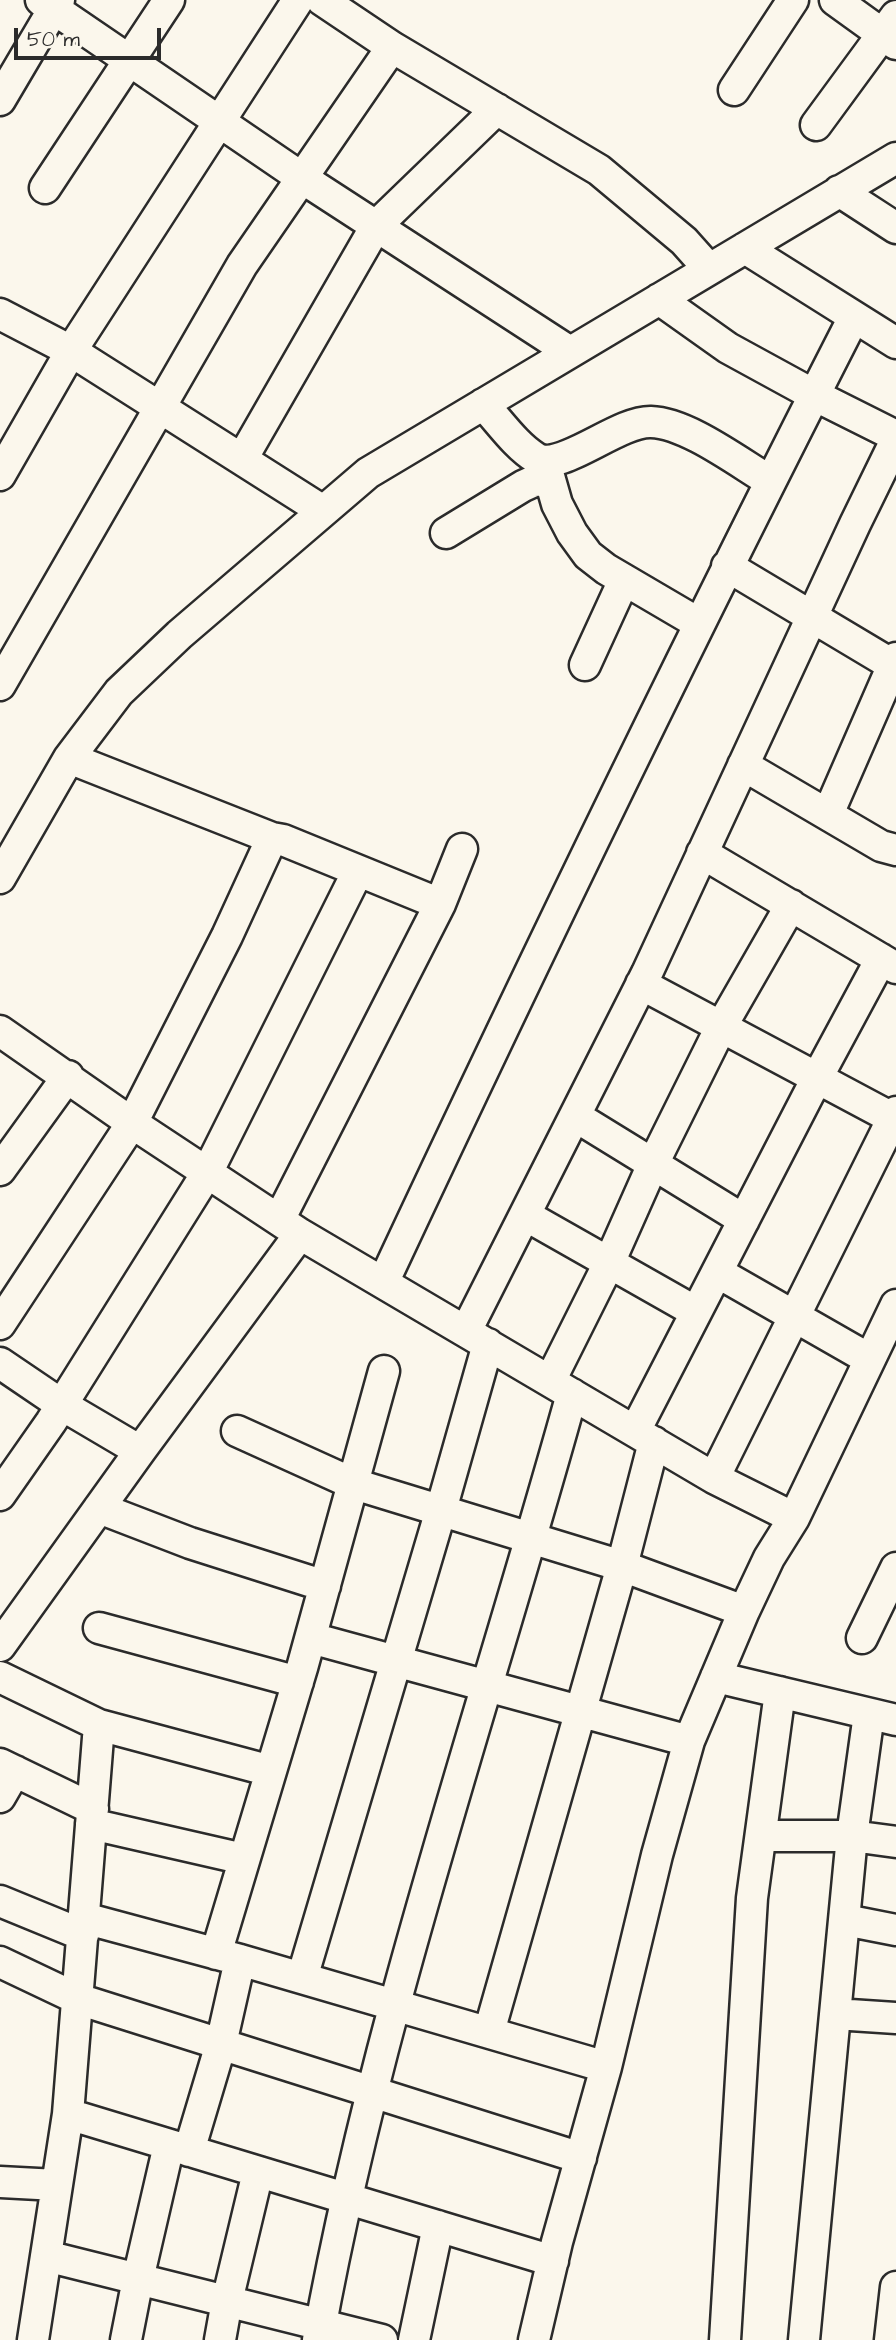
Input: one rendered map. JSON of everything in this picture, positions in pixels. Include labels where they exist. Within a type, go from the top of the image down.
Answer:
[{"type":"street","points":[[45,188],[169,0]]},
{"type":"street","points":[[0,475],[71,351],[298,0]]},
{"type":"street","points":[[322,0],[392,47],[599,170],[684,242],[709,269]]},
{"type":"street","points":[[734,90],[793,0]]},
{"type":"street","points":[[816,125],[891,31],[835,0]]},
{"type":"street","points":[[0,100],[52,3],[219,122],[569,352]]},
{"type":"street","points":[[0,685],[242,265],[392,47]]},
{"type":"street","points":[[242,459],[376,226],[497,110]]},
{"type":"street","points":[[0,878],[69,758],[119,692],[179,635],[368,473],[896,158]]},
{"type":"street","points":[[839,191],[896,228]]},
{"type":"street","points":[[746,248],[896,343]]},
{"type":"street","points":[[302,1978],[441,1510],[477,1338],[525,1215],[641,984],[896,438],[728,348],[659,299]]},
{"type":"street","points":[[0,314],[71,351],[323,511]]},
{"type":"street","points":[[383,1283],[531,968],[698,623],[854,317]]},
{"type":"street","points":[[484,404],[548,471],[557,504],[572,533],[588,555],[624,580],[698,623]]},
{"type":"street","points":[[446,533],[534,481],[558,461],[635,423],[651,422],[677,426],[770,481]]},
{"type":"street","points":[[727,566],[895,663],[828,814]]},
{"type":"street","points":[[585,665],[624,580]]},
{"type":"street","points":[[69,758],[440,904]]},
{"type":"street","points":[[743,765],[881,846],[896,850]]},
{"type":"street","points":[[0,1324],[132,1123],[228,936],[272,838]]},
{"type":"street","points":[[0,1646],[140,1451],[290,1227],[463,849]]},
{"type":"street","points":[[489,2032],[622,1566],[645,1436],[696,1312],[817,1078],[888,964],[702,853]]},
{"type":"street","points":[[0,1495],[62,1405],[207,1173],[358,872]]},
{"type":"street","points":[[320,2332],[346,2198],[395,2005],[486,1686],[533,1537],[561,1387],[609,1263],[653,1164],[722,1027],[791,905]]},
{"type":"street","points":[[641,984],[895,1117],[714,1478]]},
{"type":"street","points":[[0,1031],[132,1123],[290,1227],[714,1478],[794,1518]]},
{"type":"street","points":[[0,1170],[68,1076]]},
{"type":"street","points":[[575,1116],[744,1220]]},
{"type":"street","points":[[525,1215],[696,1312]]},
{"type":"street","points":[[717,1272],[869,1359]]},
{"type":"street","points":[[534,2340],[607,2067],[657,1855],[689,1741],[769,1558],[794,1518],[896,1305]]},
{"type":"street","points":[[0,1363],[62,1405],[140,1451]]},
{"type":"street","points":[[126,2340],[138,2279],[179,2148],[221,2044],[228,1957],[244,1860],[298,1682],[384,1371]]},
{"type":"street","points":[[237,1431],[354,1484],[533,1537],[744,1611]]},
{"type":"street","points":[[99,1508],[190,1543],[325,1586]]},
{"type":"street","points":[[862,1638],[896,1567]]},
{"type":"street","points":[[99,1628],[298,1682]]},
{"type":"street","points":[[310,1638],[689,1741]]},
{"type":"street","points":[[0,1677],[99,1725],[271,1771]]},
{"type":"street","points":[[716,1677],[882,1717],[852,1836],[804,2340]]},
{"type":"street","points":[[725,2340],[752,1898],[780,1692]]},
{"type":"street","points":[[33,2340],[68,2114],[99,1725]]},
{"type":"street","points":[[5,1777],[92,1816],[244,1860]]},
{"type":"street","points":[[761,1836],[852,1836],[896,1842]]},
{"type":"street","points":[[0,1900],[83,1926],[228,1957],[607,2067]]},
{"type":"street","points":[[845,1920],[896,1930]]},
{"type":"street","points":[[0,1962],[78,1999],[581,2158]]},
{"type":"street","points":[[835,2014],[896,2018]]},
{"type":"street","points":[[68,2114],[553,2261]]},
{"type":"street","points":[[220,2340],[258,2172]]},
{"type":"street","points":[[0,2182],[57,2185]]},
{"type":"street","points":[[414,2340],[438,2226]]},
{"type":"street","points":[[46,2256],[227,2301],[320,2332],[382,2340]]},
{"type":"street","points":[[890,2340],[896,2287]]}]
